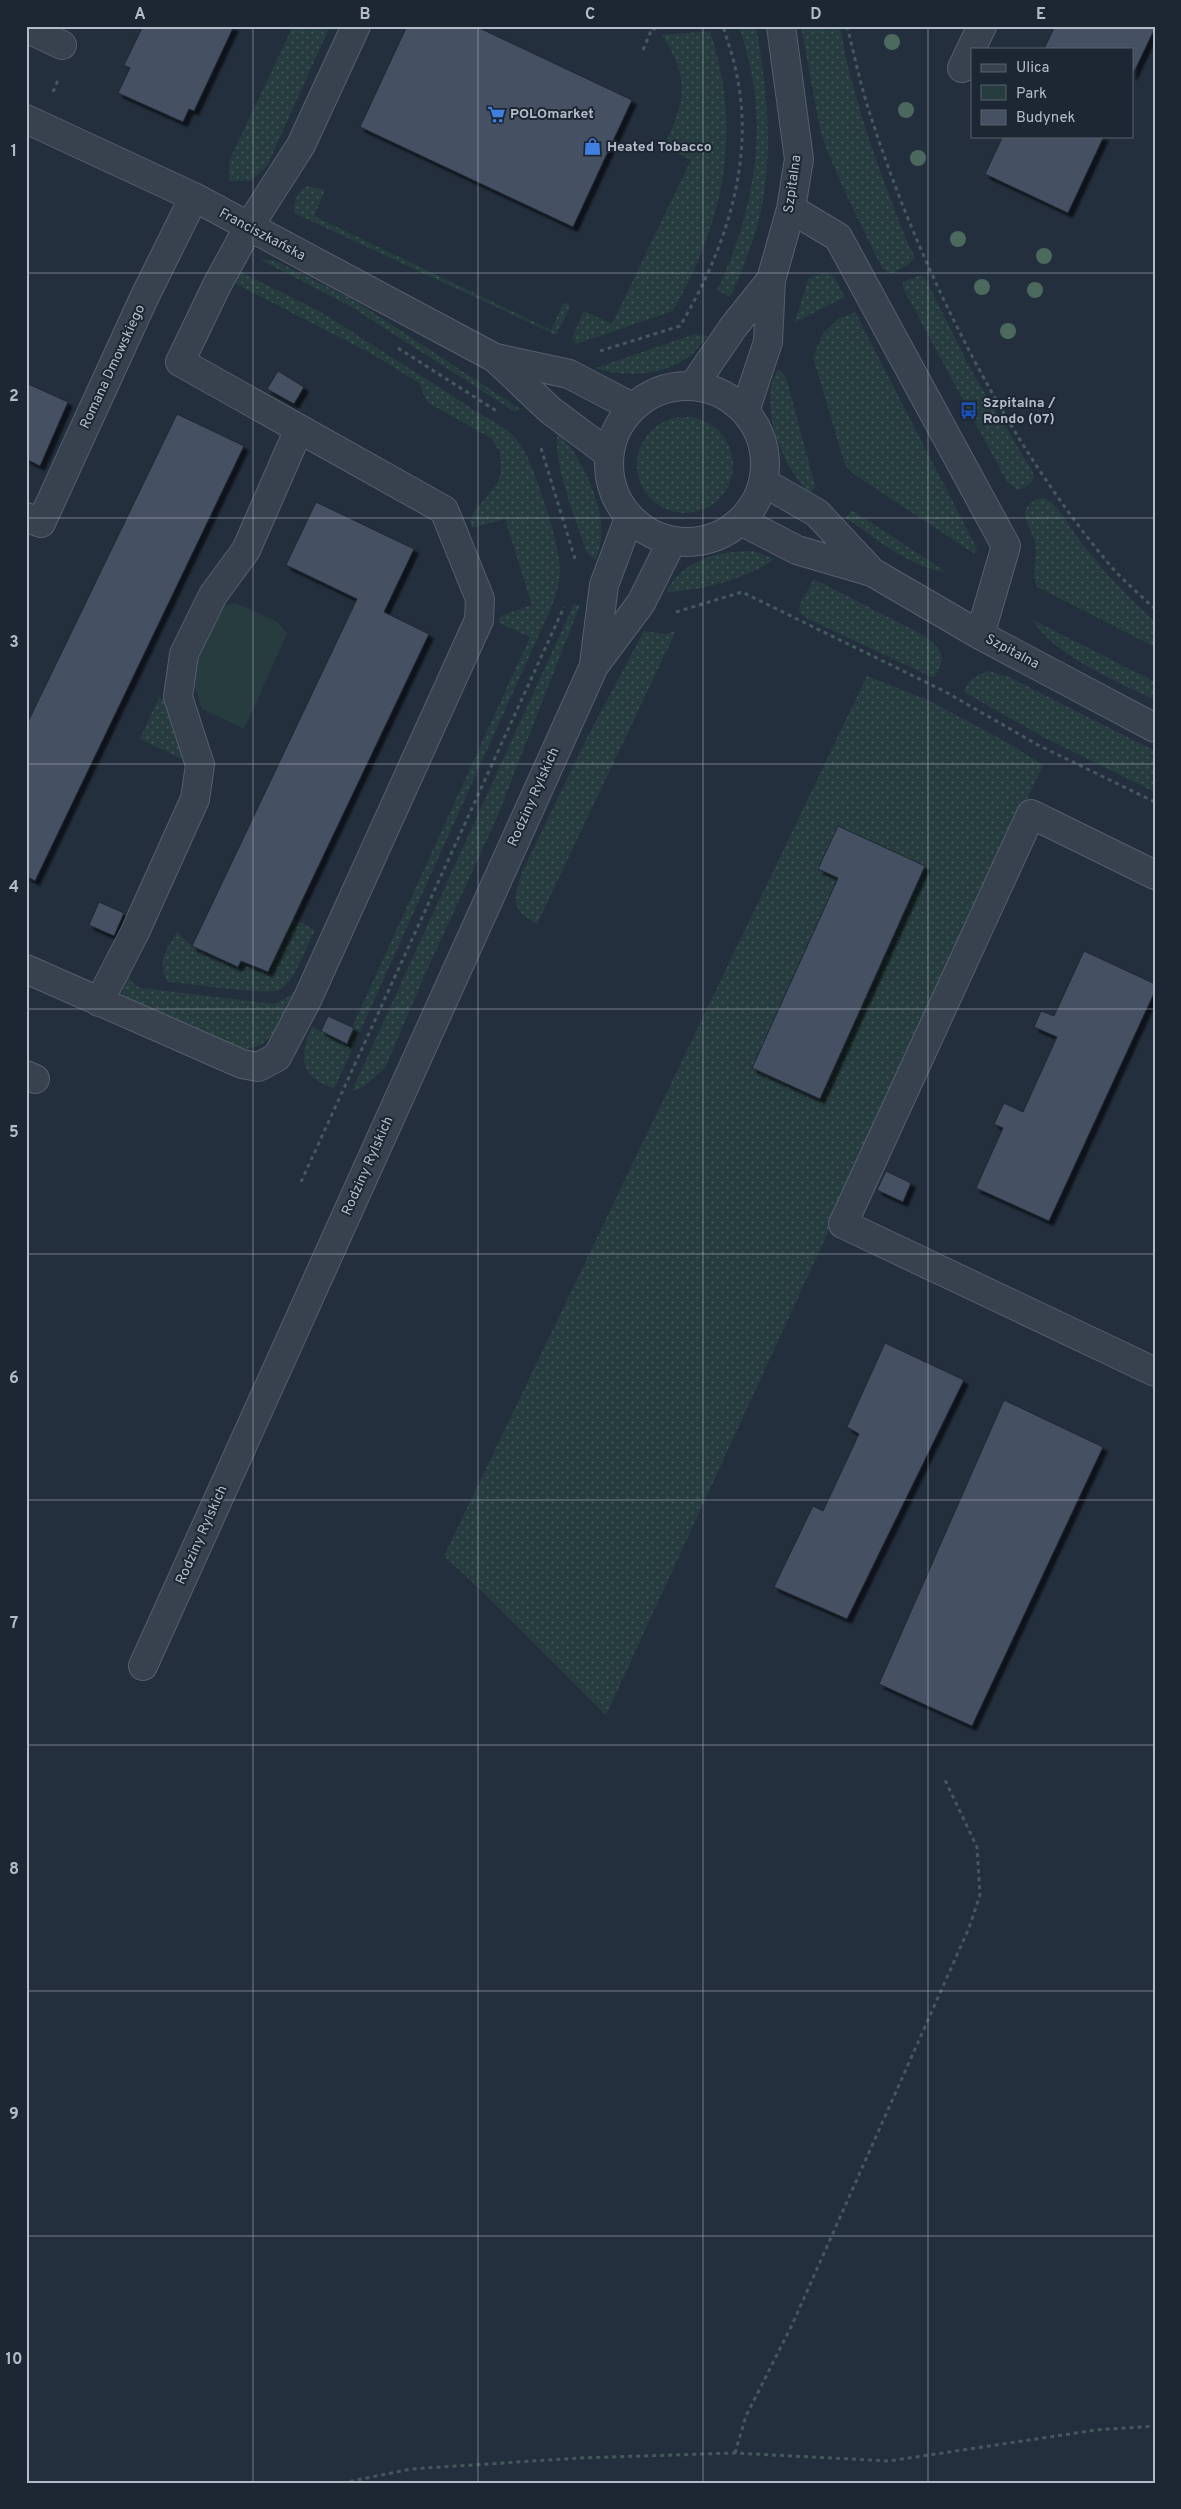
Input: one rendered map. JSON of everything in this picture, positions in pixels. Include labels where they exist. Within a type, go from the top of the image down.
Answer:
[{"type":"street","points":[[26,969],[242,1064],[258,1067],[277,1057],[307,1000],[478,620],[480,599],[444,510],[180,362],[217,285],[248,228],[301,145],[356,26]]},
{"type":"street","name":"Szpitalna","points":[[745,411],[768,342],[771,280],[791,209],[799,159],[781,26]]},
{"type":"street","points":[[972,48],[982,26]]},
{"type":"street","points":[[26,28],[62,45]]},
{"type":"street","points":[[962,68],[971,49]]},
{"type":"street","name":"Franciszkańska","points":[[26,119],[194,198],[495,358],[569,374],[632,407]]},
{"type":"street","name":"Romana Dmowskiego","points":[[26,517],[41,523],[144,298],[194,198]]},
{"type":"street","points":[[791,209],[838,237],[1006,546],[980,635]]},
{"type":"street","name":"Szpitalna","points":[[693,386],[734,326],[771,280]]},
{"type":"street","name":"Franciszkańska","points":[[495,358],[550,410],[608,454]]},
{"type":"street","points":[[693,386],[721,393],[745,411],[759,432],[765,457],[763,482],[755,503],[740,522],[720,535],[696,542],[672,541],[649,533],[629,518],[616,499],[609,478],[608,454],[616,429],[632,407],[650,394],[671,387],[693,386]]},
{"type":"street","points":[[99,1002],[135,932],[195,799],[200,765],[178,697],[184,654],[213,595],[246,550],[298,429]]},
{"type":"street","name":"Szpitalna","points":[[763,482],[818,513],[872,572]]},
{"type":"street","name":"Rodziny Rylskich","points":[[594,666],[604,585],[629,518]]},
{"type":"street","name":"Szpitalna","points":[[740,522],[797,550],[872,572],[980,635],[1155,728]]},
{"type":"street","name":"Rodziny Rylskich","points":[[142,1666],[594,666],[641,603],[672,541]]},
{"type":"street","points":[[1155,875],[1031,814],[843,1224],[1155,1372]]},
{"type":"path","points":[[643,50],[652,28],[674,26]]},
{"type":"path","points":[[596,352],[680,326],[713,263],[734,198],[742,156],[742,110],[736,67],[723,26]]},
{"type":"path","points":[[847,26],[870,117],[914,236],[967,346],[1033,461],[1105,559],[1155,609]]},
{"type":"path","points":[[674,613],[742,592],[944,691],[1038,745],[1155,802]]},
{"type":"path","points":[[736,2453],[746,2416],[792,2325],[969,1928],[980,1895],[977,1847],[945,1780]]},
{"type":"path","points":[[342,2483],[411,2469],[579,2458],[736,2453],[889,2461],[1096,2430],[1155,2426]]},
{"type":"green space","points":[[293,26],[330,26],[268,164],[251,181],[229,181],[229,161]]},
{"type":"green space","points":[[739,26],[756,26],[763,69],[768,157],[763,200],[754,237],[730,297],[717,290],[736,244],[750,196],[754,171],[757,122],[749,61]]},
{"type":"green space","points":[[801,26],[840,26],[852,83],[868,137],[887,191],[915,257],[908,265],[890,274],[882,268],[827,150],[820,129]]},
{"type":"green space","points":[[710,31],[720,69],[725,105],[726,140],[723,175],[716,209],[691,277],[673,311],[576,344],[572,338],[584,311],[612,324],[691,160],[664,146],[677,115],[682,90],[677,64],[662,35]]},
{"type":"green space","points":[[307,186],[325,190],[314,216],[551,330],[563,304],[567,303],[570,305],[569,309],[556,335],[294,213],[297,197]]},
{"type":"green space","points":[[261,260],[274,260],[354,300],[520,409],[515,412],[350,306]]},
{"type":"green space","points":[[241,272],[321,312],[512,434],[525,452],[539,486],[557,546],[559,563],[559,583],[551,608],[334,1089],[314,1078],[308,1072],[305,1065],[305,1048],[312,1027],[348,1044],[354,1023],[530,637],[499,623],[499,618],[532,605],[505,519],[472,528],[470,522],[474,512],[497,484],[501,471],[500,452],[491,438],[427,402],[419,383],[372,354],[234,283]]},
{"type":"green space","points":[[823,273],[832,274],[845,297],[795,322],[808,279]]},
{"type":"green space","points":[[921,275],[925,278],[971,370],[1031,469],[1034,476],[1033,479],[1018,490],[1007,482],[903,288],[903,282]]},
{"type":"green space","points":[[855,312],[977,549],[975,554],[855,475],[845,465],[813,357],[823,333],[838,319]]},
{"type":"green space","points":[[695,334],[708,336],[692,354],[671,367],[659,371],[633,374],[596,368]]},
{"type":"green space","points":[[778,369],[786,377],[813,478],[815,488],[809,493],[790,467],[782,451],[771,417],[770,400],[772,384]]},
{"type":"green space","points":[[676,417],[694,417],[712,425],[725,438],[733,456],[730,484],[712,505],[694,513],[676,513],[658,505],[645,492],[637,474],[637,456],[645,438],[658,425]]},
{"type":"green space","points":[[558,434],[567,443],[583,467],[595,495],[601,524],[596,560],[587,553],[566,493],[558,459]]},
{"type":"green space","points":[[1044,498],[1060,512],[1081,542],[1107,573],[1155,622],[1155,647],[1037,587],[1035,582],[1035,544],[1025,510],[1034,501]]},
{"type":"green space","points":[[852,510],[946,572],[919,564],[894,551],[846,518]]},
{"type":"green space","points":[[754,551],[774,559],[752,572],[723,583],[692,590],[666,592],[682,572],[703,559],[715,555]]},
{"type":"green space","points":[[814,579],[930,640],[939,649],[942,659],[934,678],[806,618],[799,611],[800,603]]},
{"type":"green space","points":[[236,603],[278,622],[287,634],[244,729],[202,709],[191,677],[221,606]]},
{"type":"green space","points":[[574,604],[580,605],[496,820],[426,972],[385,1068],[363,1087],[352,1091]]},
{"type":"green space","points":[[1033,620],[1155,682],[1155,700],[1070,656],[1054,644]]},
{"type":"green space","points":[[644,631],[666,634],[676,631],[537,924],[522,913],[516,903],[522,872],[589,734]]},
{"type":"green space","points":[[988,671],[1009,677],[1155,751],[1155,792],[1045,738],[964,692],[970,681]]},
{"type":"green space","points":[[867,676],[928,700],[1008,743],[1043,765],[606,1715],[485,1594],[444,1556]]},
{"type":"green space","points":[[159,697],[165,701],[185,753],[182,759],[140,739]]},
{"type":"green space","points":[[293,918],[315,930],[292,978],[281,989],[274,991],[246,991],[168,982],[163,968],[164,956],[177,932],[192,946],[238,967],[241,961]]},
{"type":"green space","points":[[127,975],[134,984],[141,988],[274,1004],[290,996],[297,988],[278,1029],[261,1045],[248,1049],[235,1049],[134,1003],[123,994],[123,985]]},
{"type":"building","points":[[143,26],[234,26],[194,111],[189,109],[183,122],[118,93],[130,68],[124,65]]},
{"type":"building","name":"POLOmarket","points":[[407,26],[475,26],[632,100],[573,227],[360,127]]},
{"type":"building","points":[[1055,26],[1155,26],[1134,72],[1134,48],[1044,48]]},
{"type":"building","points":[[1002,138],[1103,138],[1068,213],[985,174]]},
{"type":"building","points":[[278,371],[304,387],[294,404],[267,389]]},
{"type":"building","points":[[26,383],[68,402],[40,466],[26,459]]},
{"type":"building","points":[[177,414],[244,446],[35,881],[26,876],[26,726]]},
{"type":"building","points":[[316,502],[414,549],[384,612],[429,634],[268,972],[241,961],[238,967],[192,946],[357,599],[286,565]]},
{"type":"building","points":[[838,826],[925,866],[820,1099],[752,1068],[838,878],[818,869]]},
{"type":"building","points":[[99,902],[124,913],[114,936],[89,925]]},
{"type":"building","points":[[1084,951],[1155,984],[1155,991],[1049,1221],[976,1188],[1003,1128],[994,1124],[1004,1103],[1023,1112],[1057,1037],[1034,1027],[1041,1011],[1054,1016]]},
{"type":"building","points":[[328,1016],[354,1028],[347,1044],[321,1031]]},
{"type":"building","points":[[886,1171],[911,1183],[903,1202],[877,1190]]},
{"type":"building","points":[[885,1343],[964,1380],[847,1619],[774,1587],[813,1506],[823,1511],[859,1434],[847,1427]]},
{"type":"building","points":[[1004,1400],[1103,1447],[972,1726],[879,1684]]},
{"type":"place","name":"POLOmarket","points":[[496,114]]},
{"type":"place","name":"Heated Tobacco","points":[[593,147]]},
{"type":"place","name":"Szpitalna / Rondo (07)","points":[[969,411]]}]
